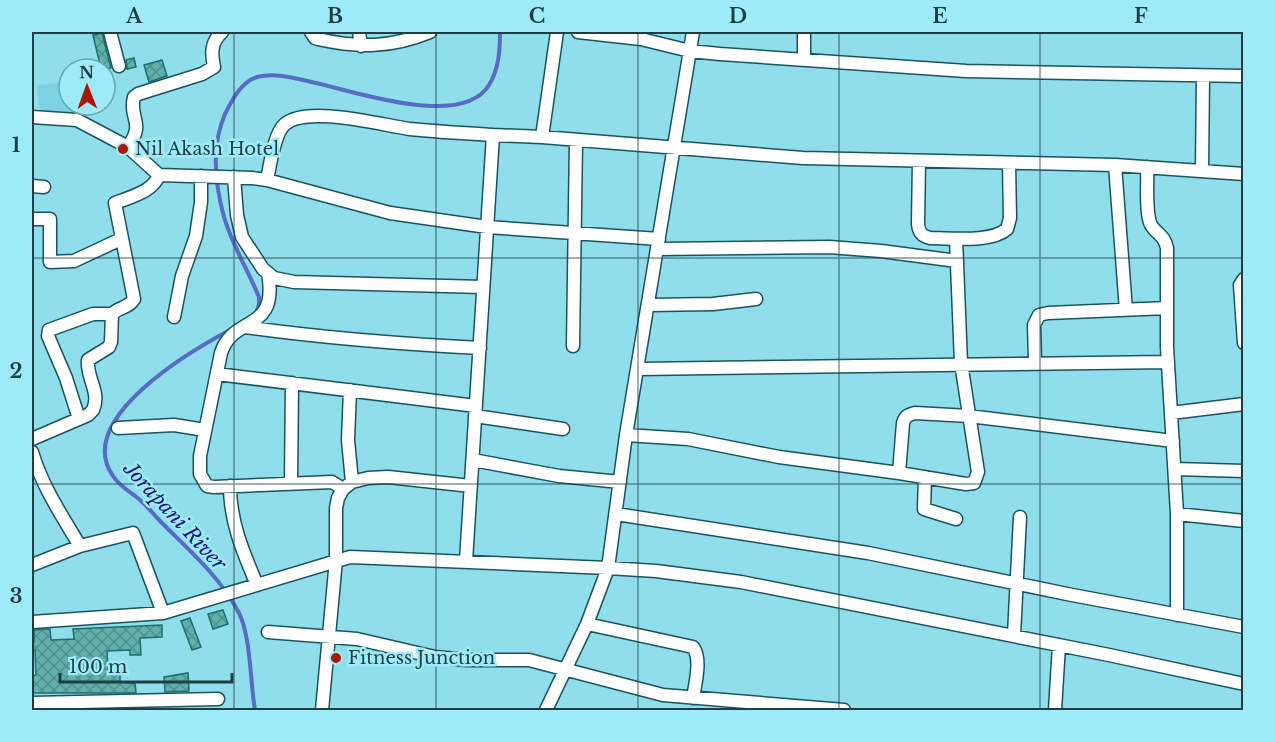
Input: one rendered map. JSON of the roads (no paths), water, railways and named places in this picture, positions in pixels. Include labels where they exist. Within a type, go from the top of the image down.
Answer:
[{"type":"street","points":[[110,32],[119,66]]},
{"type":"street","points":[[128,147],[137,130],[134,97],[202,74],[214,67],[213,44],[222,32]]},
{"type":"street","points":[[311,32],[318,39],[361,46],[392,43],[429,32]]},
{"type":"street","points":[[359,32],[361,46]]},
{"type":"street","points":[[542,137],[557,32]]},
{"type":"street","points":[[578,32],[641,39],[690,51],[966,71],[1244,76]]},
{"type":"street","points":[[546,711],[587,624],[608,568],[627,435],[693,32]]},
{"type":"street","points":[[804,32],[804,60]]},
{"type":"street","points":[[1202,170],[1203,76]]},
{"type":"street","points":[[267,180],[278,135],[283,126],[292,119],[305,116],[328,116],[407,128],[804,158],[1115,165],[1244,174]]},
{"type":"street","points":[[32,117],[76,120],[128,147],[159,175],[267,180],[379,210],[487,227],[574,232],[658,244],[829,247],[957,261]]},
{"type":"street","points":[[466,561],[493,135]]},
{"type":"street","points":[[573,346],[576,140]]},
{"type":"street","points":[[919,161],[919,231],[923,236],[930,238],[995,236],[1007,229],[1010,218],[1009,164]]},
{"type":"street","points":[[1115,165],[1126,310]]},
{"type":"street","points":[[1147,168],[1149,219],[1155,230],[1166,240],[1167,248],[1168,362],[1177,514],[1176,615]]},
{"type":"street","points":[[79,418],[66,378],[48,336],[49,330],[86,316],[112,314],[132,304],[134,299],[115,203],[148,188],[154,184],[159,175]]},
{"type":"street","points":[[174,317],[182,276],[196,236],[203,176]]},
{"type":"street","points":[[232,177],[237,215],[243,237],[254,257],[274,278],[294,282],[483,286]]},
{"type":"street","points":[[32,219],[50,219],[50,262],[74,261],[121,239]]},
{"type":"street","points":[[627,435],[688,439],[779,457],[966,484],[974,483],[978,472],[962,363],[956,238]]},
{"type":"street","points":[[268,273],[270,301],[266,309],[245,327],[232,334],[224,343],[200,456],[202,480],[207,486],[332,482],[348,485],[368,478],[388,477],[471,486]]},
{"type":"street","points":[[1244,279],[1240,285],[1244,343]]},
{"type":"street","points":[[648,304],[714,304],[756,299]]},
{"type":"street","points":[[1035,363],[1034,325],[1039,315],[1167,308]]},
{"type":"street","points":[[32,439],[93,410],[96,395],[88,360],[109,347],[112,314]]},
{"type":"street","points":[[245,327],[360,341],[480,348]]},
{"type":"street","points":[[638,369],[1168,362]]},
{"type":"street","points":[[217,374],[350,390],[476,411],[563,429]]},
{"type":"street","points":[[291,483],[292,383]]},
{"type":"street","points":[[322,711],[336,560],[336,508],[338,498],[348,485],[350,390]]},
{"type":"street","points":[[1171,413],[1244,404]]},
{"type":"street","points":[[899,473],[904,418],[915,413],[969,416],[1173,441]]},
{"type":"street","points":[[118,428],[174,426],[205,430]]},
{"type":"street","points":[[32,452],[34,471],[80,546]]},
{"type":"street","points":[[472,460],[560,476],[620,482]]},
{"type":"street","points":[[1175,469],[1244,471]]},
{"type":"street","points":[[925,477],[924,509],[956,519]]},
{"type":"street","points":[[230,486],[230,506],[234,525],[254,586]]},
{"type":"street","points":[[616,514],[857,551],[1244,627]]},
{"type":"street","points":[[1177,514],[1244,521]]},
{"type":"street","points":[[1014,635],[1020,517]]},
{"type":"street","points":[[32,565],[80,546],[133,533],[163,613]]},
{"type":"street","points":[[32,622],[163,613],[336,560],[363,556],[608,568],[656,571],[741,582],[1014,635],[1244,684]]},
{"type":"street","points":[[587,624],[693,647],[697,658],[693,698]]},
{"type":"street","points":[[268,632],[357,639],[435,657],[467,660],[529,660],[663,695],[844,711]]},
{"type":"street","points":[[1054,711],[1059,645]]},
{"type":"street","points":[[32,703],[218,699]]},
{"type":"waterway","name":"Jorapani River","points":[[256,314],[259,297],[227,227],[221,204],[216,165],[221,126],[225,114],[242,87],[257,77],[279,76],[407,104],[456,105],[475,98],[489,85],[497,66],[500,32]]},
{"type":"waterway","name":"Jorapani River","points":[[232,329],[191,353],[142,389],[123,410],[109,432],[105,454],[116,480],[143,503],[194,554],[214,576],[239,613],[246,634],[255,710]]},
{"type":"place","name":"Nil Akash Hotel","points":[[123,149]]},
{"type":"place","name":"Fitness Junction","points":[[336,658]]}]
